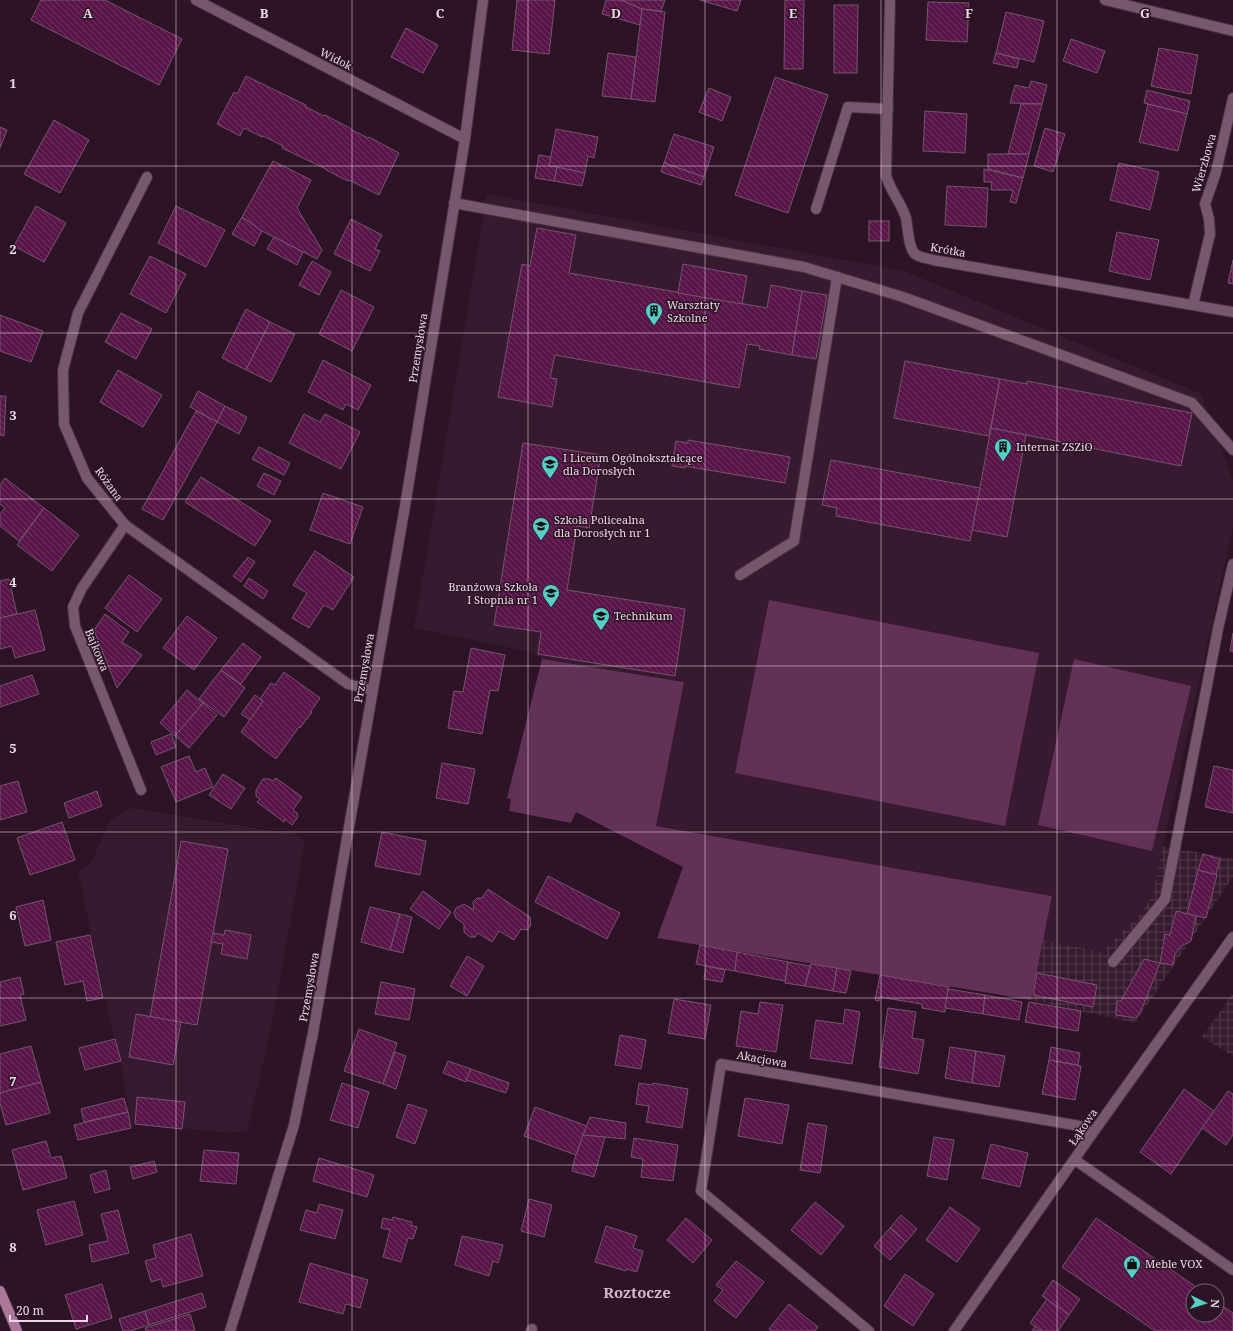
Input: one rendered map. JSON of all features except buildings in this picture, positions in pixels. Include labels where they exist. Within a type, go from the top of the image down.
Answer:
[{"type":"street","name":"Widok","points":[[196,0],[465,139]]},
{"type":"street","name":"Przemysłowa","points":[[230,1331],[294,1125],[313,1033],[404,513],[465,139],[483,0]]},
{"type":"street","name":"Krótka","points":[[890,0],[886,175],[889,186],[903,209],[911,246],[914,253],[922,258],[1233,312]]},
{"type":"street","points":[[1105,0],[1233,31]]},
{"type":"street","name":"Wierzbowa","points":[[1193,305],[1210,234],[1209,219],[1205,204],[1216,172],[1233,98]]},
{"type":"street","points":[[816,209],[848,107],[888,109]]},
{"type":"street","name":"Różana","points":[[147,177],[78,313],[63,370],[64,424],[87,478],[125,525],[348,684],[372,690]]},
{"type":"street","points":[[454,202],[804,267],[903,297],[1192,403],[1233,450]]},
{"type":"street","points":[[740,575],[794,541],[837,277]]},
{"type":"street","name":"Bajkowa","points":[[125,525],[82,588],[74,606],[75,626],[141,790]]},
{"type":"street","points":[[1113,962],[1165,899],[1219,624],[1233,564]]},
{"type":"street","name":"Łąkowa","points":[[954,1331],[1092,1134],[1233,937]]},
{"type":"street","name":"Akacjowa","points":[[869,1331],[701,1192],[721,1064],[1080,1126],[1092,1134]]},
{"type":"street","points":[[1075,1160],[1233,1270]]},
{"type":"street","points":[[0,1291],[17,1331]]},
{"type":"shaded area","points":[[487,194],[904,271],[1201,394],[1233,480],[1233,527],[1153,894],[1140,915],[1101,952],[1043,940],[1052,896],[656,826],[684,682],[542,659],[530,652],[414,628]]},
{"type":"shaded area","points":[[769,600],[1039,653],[1005,826],[735,773]]},
{"type":"shaded area","points":[[542,659],[684,682],[656,826],[1052,896],[1031,1000],[657,938],[683,867],[576,812],[571,823],[509,811],[511,799],[507,798]]},
{"type":"shaded area","points":[[1074,659],[1191,686],[1152,851],[1038,825]]},
{"type":"shaded area","points":[[131,808],[285,833],[293,832],[305,842],[270,1033],[247,1131],[229,1133],[131,1123],[120,1058],[104,996],[78,870],[90,865],[111,819]]},
{"type":"shaded area","points":[[1163,846],[1233,859],[1233,877],[1135,1023],[1031,1000],[1043,940],[1101,952],[1140,915],[1153,894]]},
{"type":"shaded area","points":[[1233,993],[1233,1056],[1202,1037]]},
{"type":"place","name":"Warsztaty Szkolne","points":[[654,326]]},
{"type":"place","name":"Internat ZSZiO","points":[[1003,462]]},
{"type":"place","name":"I Liceum Ogólnokształcące dla Dorosłych","points":[[550,479]]},
{"type":"place","name":"Szkoła Policealna dla Dorosłych nr 1","points":[[541,541]]},
{"type":"place","name":"Branżowa Szkoła I Stopnia nr 1","points":[[551,608]]},
{"type":"place","name":"Technikum","points":[[601,631]]},
{"type":"place","name":"Meble VOX","points":[[1132,1279]]},
{"type":"district","name":"Roztocze","points":[[637,1293]]}]
